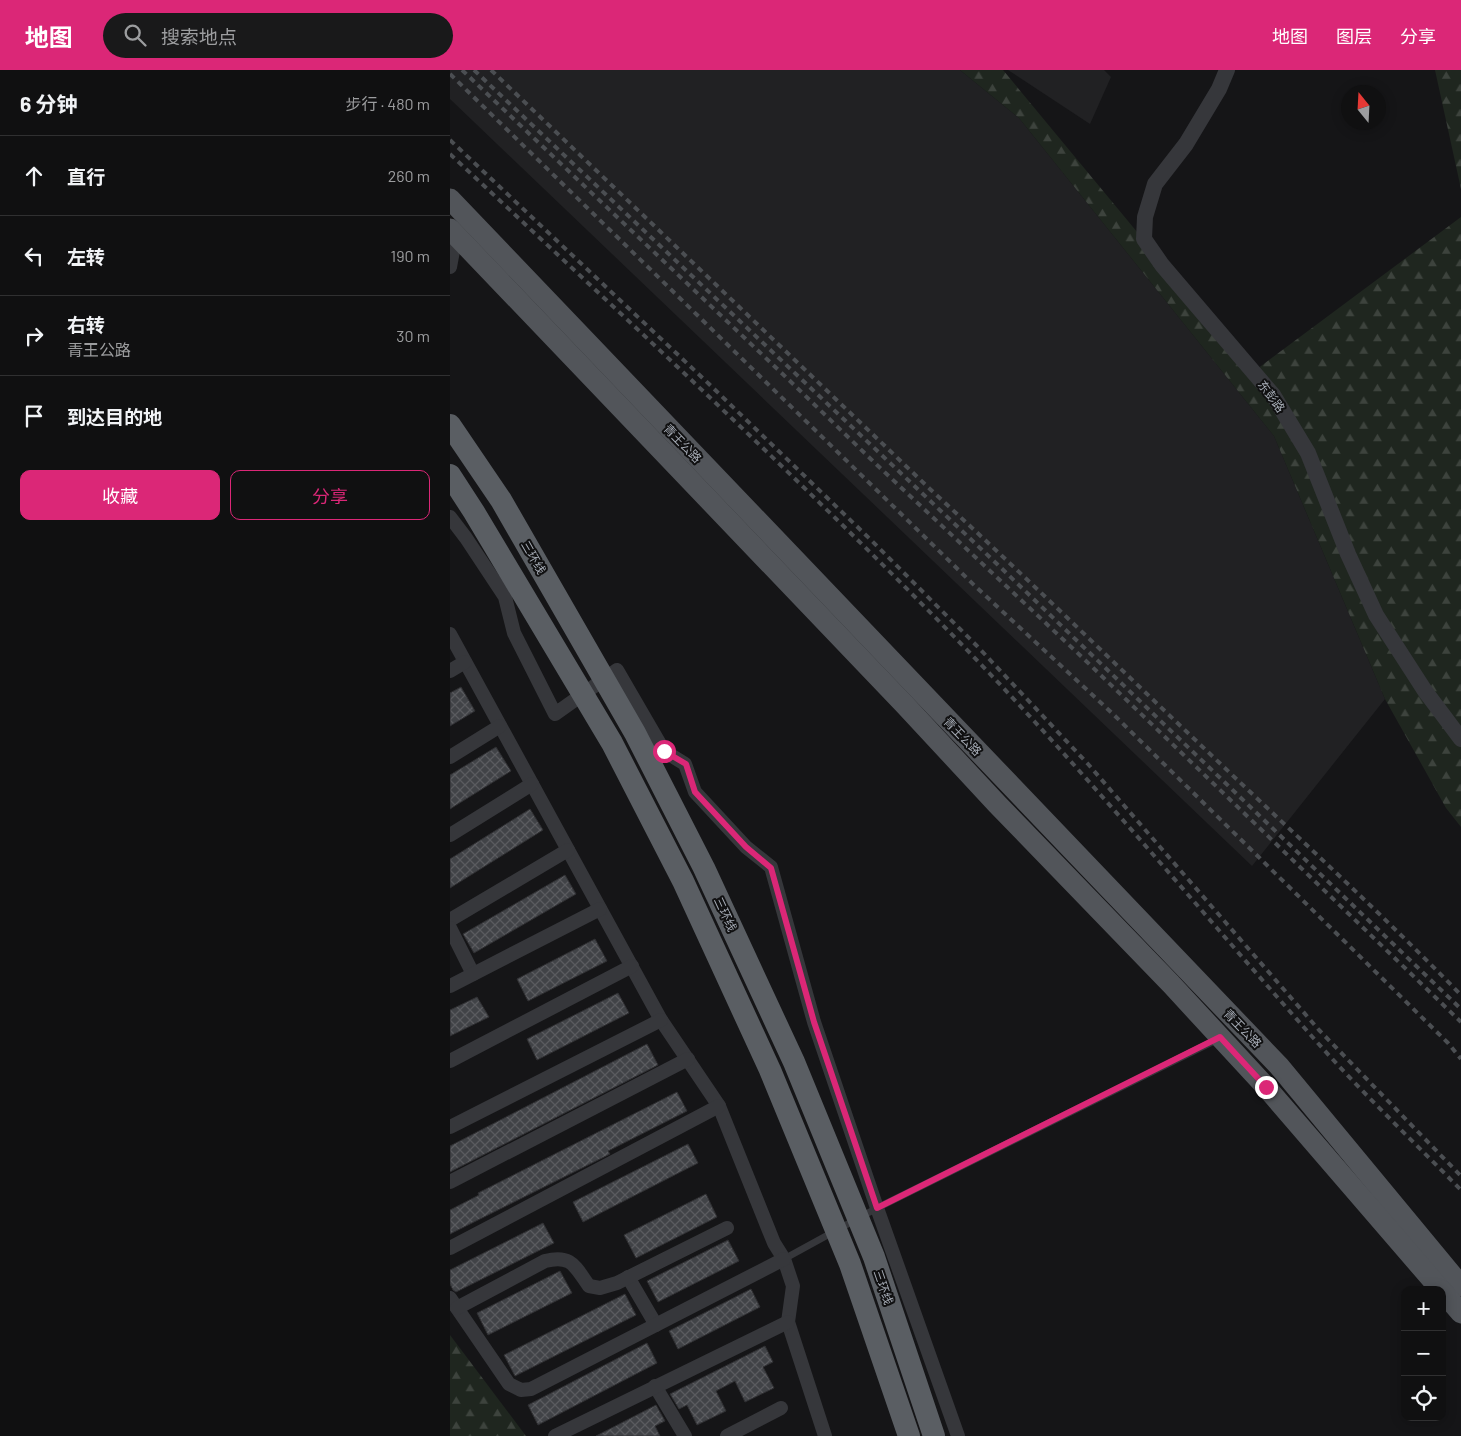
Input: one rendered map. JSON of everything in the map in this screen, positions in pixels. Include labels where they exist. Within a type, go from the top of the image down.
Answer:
[{"type":"highway","name":"三环线","points":[[450,424],[501,500],[630,724],[704,868],[794,1062],[874,1257],[934,1436]]},
{"type":"highway","name":"三环线","points":[[450,475],[612,743],[683,881],[770,1070],[846,1255],[909,1436]]},
{"type":"main road","name":"青王公路","points":[[450,199],[1279,1066],[1461,1286]]},
{"type":"main road","name":"青王公路","points":[[453,232],[858,655],[997,804],[1171,984],[1266,1087],[1439,1286]]},
{"type":"main road","name":"青王公路","points":[[1446,1295],[1461,1313]]},
{"type":"street","name":"东彭路","points":[[1227,70],[1219,89],[1186,144],[1156,184],[1145,217],[1144,239],[1162,264],[1273,395],[1308,453],[1348,554],[1376,615],[1425,691],[1461,740]]},
{"type":"street","points":[[450,267],[453,232]]},
{"type":"street","points":[[450,517],[505,597],[514,633],[555,714],[617,670],[664,751],[686,764],[695,792],[746,847],[771,868],[814,1022],[877,1208],[958,1436]]},
{"type":"street","points":[[450,634],[661,1020],[719,1106],[774,1243],[784,1258],[793,1286],[788,1322],[825,1436]]},
{"type":"street","points":[[450,671],[465,662]]},
{"type":"street","points":[[450,757],[500,726]]},
{"type":"street","points":[[450,835],[532,784]]},
{"type":"street","points":[[450,920],[568,850]]},
{"type":"street","points":[[450,986],[600,909]]},
{"type":"street","points":[[450,928],[473,974]]},
{"type":"street","points":[[450,1061],[632,966]]},
{"type":"street","points":[[450,1127],[661,1020]]},
{"type":"street","points":[[450,1182],[688,1059]]},
{"type":"street","points":[[450,1248],[719,1106]]},
{"type":"street","points":[[727,1228],[628,1277],[600,1288],[589,1286],[571,1263],[559,1257],[545,1261],[453,1303],[509,1384],[521,1390],[531,1389],[784,1258]]},
{"type":"street","points":[[628,1277],[656,1325]]},
{"type":"street","points":[[555,1436],[788,1322]]},
{"type":"street","points":[[654,1386],[685,1436]]},
{"type":"street","points":[[727,1436],[781,1408]]},
{"type":"lane","points":[[784,1258],[877,1208],[1220,1037]]},
{"type":"shaded area","points":[[450,70],[960,70],[1019,118],[1274,436],[1385,699],[1252,866],[450,99]]},
{"type":"shaded area","points":[[1008,70],[1104,70],[1111,77],[1090,124]]},
{"type":"green space","points":[[960,70],[1003,70],[1253,372],[1461,217],[1461,827],[1446,808],[1385,699],[1274,436],[1019,118]]},
{"type":"green space","points":[[1435,70],[1461,70],[1461,189]]},
{"type":"green space","points":[[450,1335],[526,1436],[450,1436]]},
{"type":"building","points":[[461,687],[475,711],[450,726],[450,693]]},
{"type":"building","points":[[496,747],[511,771],[450,809],[450,775]]},
{"type":"building","points":[[530,809],[543,830],[450,888],[450,859]]},
{"type":"building","points":[[565,875],[576,894],[474,953],[463,934]]},
{"type":"building","points":[[595,939],[607,961],[528,1001],[517,979]]},
{"type":"building","points":[[618,993],[629,1013],[537,1060],[527,1039]]},
{"type":"building","points":[[477,997],[489,1017],[450,1036],[450,1010]]},
{"type":"building","points":[[647,1044],[658,1065],[450,1172],[450,1146]]},
{"type":"building","points":[[677,1092],[687,1111],[608,1151],[610,1154],[450,1234],[450,1210],[479,1195],[478,1193]]},
{"type":"building","points":[[688,1144],[698,1163],[583,1222],[573,1202]]},
{"type":"building","points":[[706,1194],[717,1217],[636,1258],[624,1235]]},
{"type":"building","points":[[543,1223],[554,1243],[456,1292],[453,1290],[450,1284],[450,1270]]},
{"type":"building","points":[[728,1240],[739,1261],[658,1302],[647,1281]]},
{"type":"building","points":[[560,1271],[572,1293],[488,1335],[477,1313]]},
{"type":"building","points":[[751,1289],[760,1307],[678,1349],[669,1331]]},
{"type":"building","points":[[625,1294],[636,1315],[515,1376],[504,1355]]},
{"type":"building","points":[[647,1343],[657,1363],[538,1425],[528,1405]]},
{"type":"building","points":[[765,1346],[773,1362],[763,1367],[774,1388],[745,1402],[735,1381],[716,1391],[726,1411],[697,1425],[687,1405],[679,1409],[670,1394]]},
{"type":"building","points":[[656,1405],[665,1421],[655,1426],[660,1436],[596,1436]]},
{"type":"railway","points":[[462,70],[1084,659],[1461,1022]]},
{"type":"railway","points":[[474,70],[997,564],[1461,1009]]},
{"type":"railway","points":[[491,70],[1367,903],[1461,995]]},
{"type":"railway","points":[[450,74],[975,586],[1113,714],[1448,1043],[1461,1059]]},
{"type":"railway","points":[[450,140],[709,384],[871,540],[977,646],[1088,764],[1319,1030],[1461,1176]]},
{"type":"railway","points":[[450,154],[778,463],[970,653],[1099,793],[1327,1053],[1461,1190]]},
{"type":"route","points":[[664,751],[686,764],[695,792],[746,847],[771,868],[814,1022],[877,1208],[1220,1037],[1266,1087]]}]
